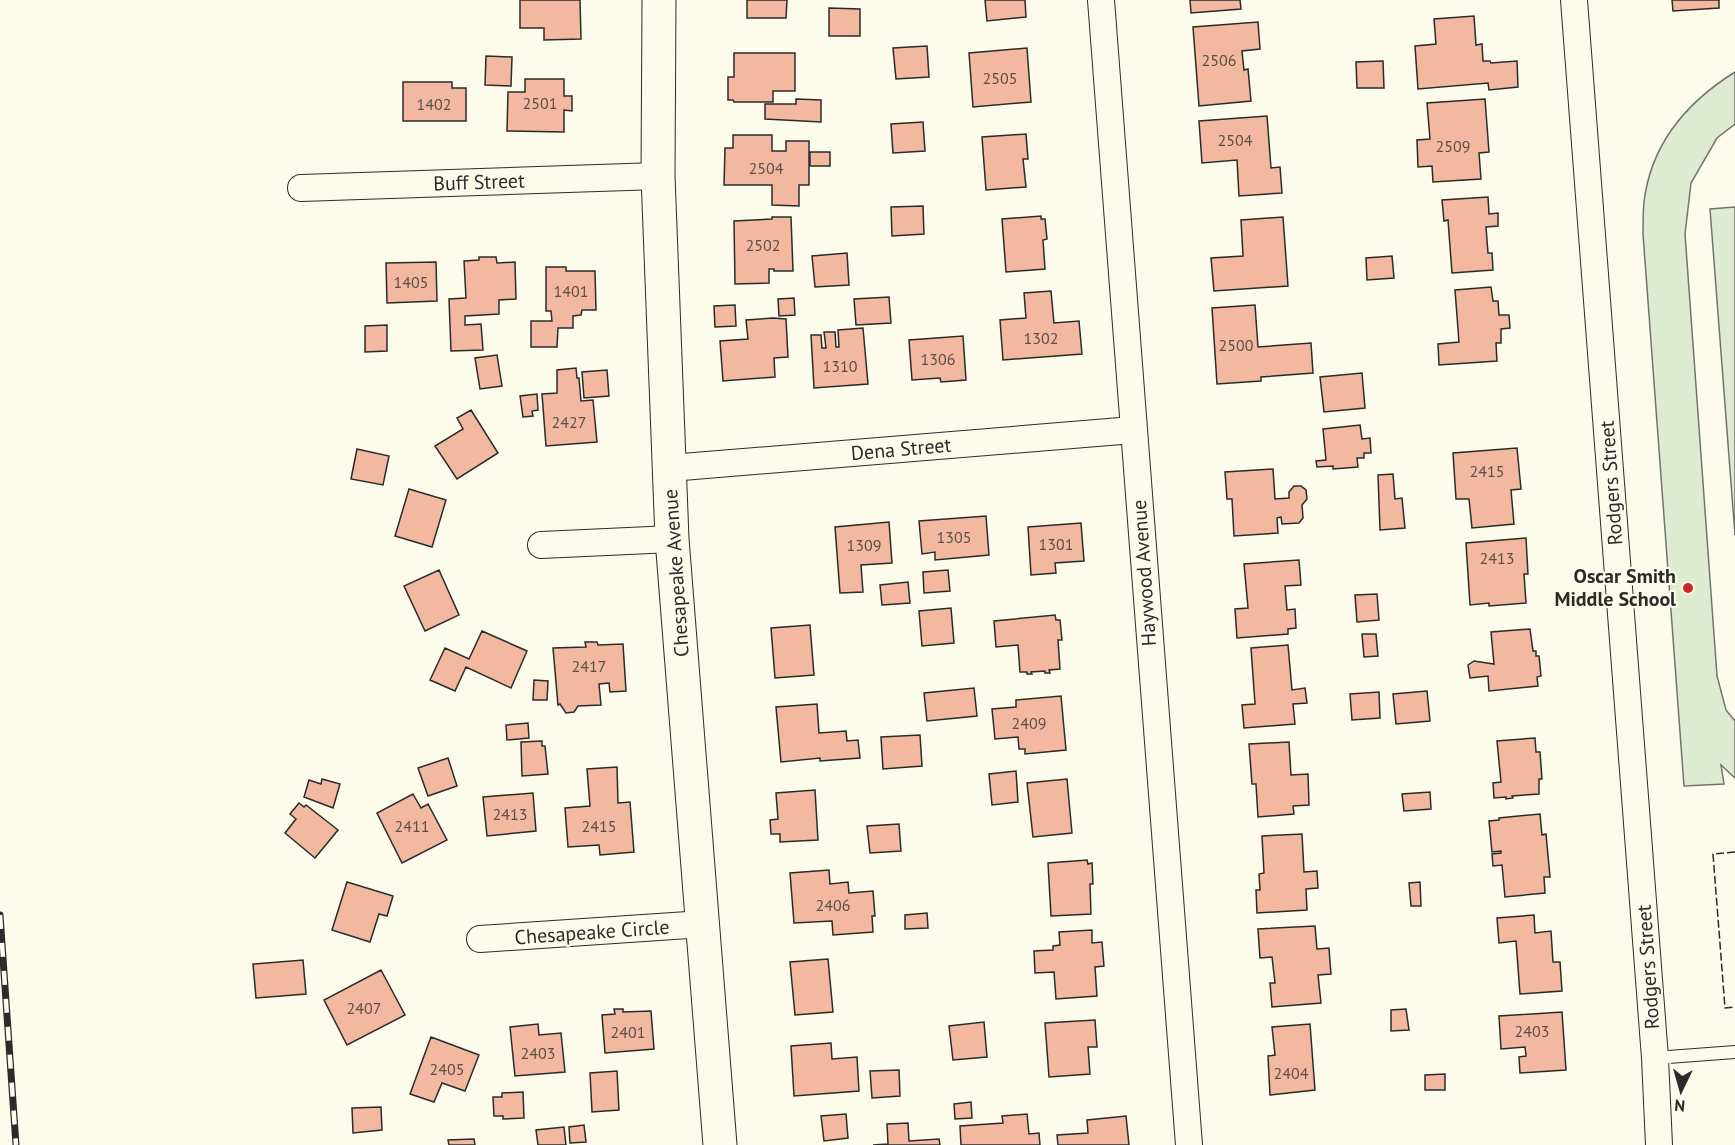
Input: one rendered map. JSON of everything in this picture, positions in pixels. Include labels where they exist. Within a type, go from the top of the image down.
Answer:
[{"type":"street","name":"Chesapeake Avenue","points":[[659,0],[658,176],[672,539],[720,1145]]},
{"type":"street","name":"Haywood Avenue","points":[[1101,0],[1189,1145]]},
{"type":"street","name":"Rodgers Street","points":[[1574,0],[1655,1058],[1659,1145]]},
{"type":"street","name":"Buff Street","points":[[301,188],[658,176]]},
{"type":"street","name":"Dena Street","points":[[670,468],[1133,430]]},
{"type":"street","points":[[541,545],[672,539]]},
{"type":"street","name":"Chesapeake Circle","points":[[480,939],[703,924]]},
{"type":"lane","points":[[1655,1058],[1735,1052]]},
{"type":"green space","points":[[1735,72],[1735,124],[1717,138],[1691,183],[1685,234],[1717,676],[1726,710],[1735,721],[1735,778],[1721,765],[1724,784],[1684,786],[1643,234],[1644,206],[1654,161],[1674,126],[1702,97]]},
{"type":"green space","points":[[1735,207],[1735,535],[1710,209]]},
{"type":"building","points":[[520,0],[580,0],[581,39],[544,40],[544,28],[520,28]]},
{"type":"building","points":[[747,0],[787,0],[786,18],[747,18]]},
{"type":"building","points":[[985,0],[1025,0],[1026,17],[987,21]]},
{"type":"building","points":[[1190,0],[1240,0],[1241,9],[1191,13]]},
{"type":"building","points":[[1672,0],[1719,0],[1719,8],[1673,11]]},
{"type":"building","points":[[829,8],[860,9],[860,36],[829,36]]},
{"type":"building","points":[[1474,16],[1476,45],[1482,44],[1483,61],[1491,63],[1517,61],[1518,87],[1489,90],[1488,83],[1418,89],[1415,46],[1436,44],[1434,19]]},
{"type":"building","points":[[1258,22],[1260,49],[1242,51],[1244,70],[1248,69],[1251,101],[1199,106],[1193,27]]},
{"type":"building","points":[[927,46],[929,77],[896,79],[893,48]]},
{"type":"building","points":[[1027,48],[1031,102],[973,107],[969,53]]},
{"type":"building","points":[[734,53],[795,53],[795,91],[773,91],[773,102],[728,100],[728,77],[734,77]]},
{"type":"building","points":[[486,56],[512,57],[511,86],[485,85]]},
{"type":"building","points":[[1383,61],[1384,88],[1357,88],[1356,62]]},
{"type":"building","points":[[525,79],[564,79],[564,96],[572,96],[572,111],[564,110],[564,132],[507,131],[508,92],[525,92]]},
{"type":"building","points":[[403,82],[452,82],[452,88],[466,88],[466,121],[403,121]]},
{"type":"building","points":[[796,99],[821,100],[821,122],[765,119],[765,104],[796,104]]},
{"type":"building","points":[[1485,99],[1489,152],[1479,153],[1481,179],[1433,182],[1432,166],[1418,167],[1417,140],[1430,139],[1427,103]]},
{"type":"building","points":[[1267,116],[1271,168],[1280,167],[1282,193],[1239,196],[1237,160],[1202,163],[1199,121]]},
{"type":"building","points":[[923,122],[925,151],[893,153],[891,124]]},
{"type":"building","points":[[1026,134],[1028,159],[1023,159],[1026,187],[986,190],[982,137]]},
{"type":"building","points":[[733,135],[772,135],[772,151],[786,151],[786,141],[809,141],[809,185],[799,185],[799,206],[772,205],[772,185],[724,185],[725,148],[733,148]]},
{"type":"building","points":[[810,152],[830,152],[830,166],[810,166]]},
{"type":"building","points":[[1488,197],[1489,214],[1498,213],[1498,226],[1486,227],[1488,253],[1492,253],[1493,270],[1452,273],[1448,220],[1444,221],[1442,200]]},
{"type":"building","points":[[923,206],[924,234],[892,236],[891,207]]},
{"type":"building","points":[[1041,216],[1041,219],[1045,219],[1047,239],[1043,240],[1045,269],[1006,272],[1002,219]]},
{"type":"building","points":[[772,217],[791,217],[793,271],[769,269],[769,283],[735,284],[734,221],[772,219]]},
{"type":"building","points":[[1283,217],[1288,286],[1214,291],[1211,258],[1243,256],[1241,220]]},
{"type":"building","points":[[847,253],[849,285],[815,287],[812,256]]},
{"type":"building","points":[[1392,256],[1394,278],[1367,280],[1366,258]]},
{"type":"building","points":[[479,257],[496,257],[497,263],[515,262],[516,299],[499,300],[499,314],[465,316],[465,325],[481,324],[483,350],[451,351],[449,299],[466,298],[464,261],[479,260]]},
{"type":"building","points":[[436,262],[437,301],[387,303],[386,263]]},
{"type":"building","points":[[546,267],[566,267],[566,271],[595,271],[596,310],[582,310],[581,315],[573,316],[573,328],[558,328],[557,347],[531,347],[531,321],[552,321],[551,311],[546,311]]},
{"type":"building","points":[[1491,287],[1493,301],[1498,301],[1499,315],[1509,315],[1510,328],[1501,329],[1501,343],[1496,343],[1497,361],[1439,365],[1438,344],[1459,342],[1455,290]]},
{"type":"building","points":[[1051,291],[1054,323],[1079,321],[1082,354],[1003,360],[1000,320],[1026,318],[1024,293]]},
{"type":"building","points":[[889,297],[891,323],[856,325],[854,299]]},
{"type":"building","points":[[794,298],[795,315],[779,316],[778,299]]},
{"type":"building","points":[[735,305],[736,326],[715,327],[714,306]]},
{"type":"building","points":[[1255,305],[1258,347],[1311,343],[1313,373],[1261,377],[1261,381],[1217,384],[1212,308]]},
{"type":"building","points":[[786,319],[788,357],[774,358],[775,377],[723,381],[720,341],[748,339],[746,320]]},
{"type":"building","points":[[387,325],[387,351],[365,352],[365,326]]},
{"type":"building","points":[[863,328],[868,384],[814,388],[811,335],[821,335],[822,348],[826,348],[824,332],[835,332],[836,347],[839,347],[838,330]]},
{"type":"building","points":[[963,336],[966,380],[941,382],[940,378],[912,380],[909,340]]},
{"type":"building","points":[[497,355],[502,386],[480,389],[475,358]]},
{"type":"building","points":[[576,368],[581,401],[593,400],[597,442],[546,446],[542,394],[557,393],[557,370]]},
{"type":"building","points":[[607,370],[609,396],[584,398],[582,372]]},
{"type":"building","points":[[1362,373],[1365,408],[1324,412],[1320,377]]},
{"type":"building","points":[[537,394],[538,410],[532,411],[533,416],[523,417],[520,396]]},
{"type":"building","points":[[471,410],[498,453],[457,479],[435,446],[463,429],[457,418]]},
{"type":"building","points":[[1360,425],[1362,439],[1370,438],[1371,453],[1364,453],[1364,458],[1357,458],[1358,467],[1333,469],[1333,466],[1317,467],[1316,461],[1326,460],[1323,429]]},
{"type":"building","points":[[1517,448],[1521,489],[1511,490],[1514,524],[1472,528],[1469,499],[1456,499],[1453,453]]},
{"type":"building","points":[[357,449],[389,456],[383,485],[351,479]]},
{"type":"building","points":[[1273,469],[1275,499],[1289,498],[1289,492],[1294,486],[1301,486],[1306,490],[1307,499],[1302,505],[1303,518],[1299,523],[1282,524],[1281,517],[1277,518],[1278,533],[1234,536],[1232,499],[1227,499],[1225,472]]},
{"type":"building","points":[[1393,474],[1395,499],[1402,498],[1405,528],[1380,530],[1378,475]]},
{"type":"building","points":[[409,489],[446,500],[432,547],[395,536]]},
{"type":"building","points":[[986,516],[989,555],[935,560],[935,552],[922,554],[919,521]]},
{"type":"building","points":[[889,522],[892,563],[861,565],[863,592],[840,593],[835,527]]},
{"type":"building","points":[[1081,523],[1084,561],[1055,563],[1056,573],[1031,575],[1028,527]]},
{"type":"building","points":[[1526,538],[1528,574],[1524,574],[1526,603],[1470,605],[1466,543]]},
{"type":"building","points":[[1299,560],[1301,585],[1285,586],[1287,610],[1295,609],[1296,628],[1288,629],[1288,634],[1237,638],[1235,609],[1248,608],[1244,564]]},
{"type":"building","points":[[439,570],[459,615],[425,631],[404,586]]},
{"type":"building","points":[[948,570],[950,591],[924,593],[923,572]]},
{"type":"building","points":[[908,582],[910,603],[882,605],[880,585]]},
{"type":"building","points":[[1377,594],[1379,620],[1357,622],[1355,595]]},
{"type":"building","points":[[951,608],[954,643],[922,646],[919,611]]},
{"type":"building","points":[[1055,615],[1056,620],[1060,620],[1062,640],[1058,640],[1060,669],[1049,670],[1050,673],[1045,673],[1045,671],[1031,672],[1032,674],[1020,672],[1018,645],[996,647],[994,621]]},
{"type":"building","points":[[810,625],[814,675],[775,678],[771,628]]},
{"type":"building","points":[[1530,629],[1533,651],[1536,651],[1536,656],[1539,656],[1541,676],[1537,677],[1538,686],[1489,691],[1488,676],[1470,678],[1468,665],[1474,661],[1494,664],[1491,632]]},
{"type":"building","points":[[482,631],[527,651],[511,688],[466,667],[455,691],[430,680],[445,648],[469,659]]},
{"type":"building","points":[[1362,634],[1376,634],[1378,656],[1364,657]]},
{"type":"building","points":[[585,642],[597,642],[598,645],[623,644],[626,691],[610,692],[609,683],[599,684],[601,705],[578,706],[574,712],[566,713],[560,704],[558,705],[553,648],[586,647]]},
{"type":"building","points":[[1288,645],[1292,690],[1305,688],[1307,703],[1293,704],[1295,724],[1244,728],[1242,705],[1255,704],[1251,648]]},
{"type":"building","points":[[534,680],[548,681],[547,700],[533,700]]},
{"type":"building","points":[[974,688],[977,716],[927,721],[924,693]]},
{"type":"building","points":[[1427,691],[1430,721],[1396,724],[1393,694]]},
{"type":"building","points":[[1379,692],[1380,718],[1352,720],[1350,694]]},
{"type":"building","points":[[1061,696],[1066,750],[1025,754],[1025,749],[1019,749],[1018,737],[995,739],[992,709],[1016,707],[1016,700]]},
{"type":"building","points":[[817,704],[819,733],[846,731],[847,741],[858,740],[860,758],[820,761],[820,758],[781,762],[776,707]]},
{"type":"building","points":[[528,723],[529,738],[507,740],[506,725]]},
{"type":"building","points":[[920,735],[922,766],[883,769],[881,737]]},
{"type":"building","points":[[1535,738],[1536,752],[1540,752],[1542,779],[1539,779],[1539,794],[1512,796],[1513,798],[1506,799],[1506,797],[1494,798],[1493,783],[1501,782],[1497,741]]},
{"type":"building","points":[[542,741],[542,746],[545,746],[548,774],[522,776],[521,742]]},
{"type":"building","points":[[1289,742],[1291,775],[1308,774],[1309,805],[1293,806],[1294,814],[1258,817],[1256,784],[1252,784],[1249,744]]},
{"type":"building","points":[[448,758],[457,786],[428,796],[418,768]]},
{"type":"building","points":[[617,767],[618,803],[630,802],[634,852],[600,855],[599,845],[568,847],[565,808],[590,806],[587,769]]},
{"type":"building","points":[[1016,771],[1018,802],[992,805],[989,774]]},
{"type":"building","points":[[322,779],[340,784],[333,808],[304,797],[309,780],[321,784]]},
{"type":"building","points":[[1067,779],[1072,833],[1033,837],[1027,783]]},
{"type":"building","points":[[815,790],[818,840],[780,842],[780,834],[771,834],[770,820],[778,819],[776,793]]},
{"type":"building","points":[[1430,792],[1431,809],[1404,811],[1402,794]]},
{"type":"building","points":[[533,793],[536,831],[487,836],[483,797]]},
{"type":"building","points":[[413,794],[421,808],[428,804],[447,840],[402,863],[377,813]]},
{"type":"building","points":[[299,803],[304,807],[306,805],[338,830],[315,858],[285,833],[296,819],[290,814]]},
{"type":"building","points":[[1540,814],[1542,835],[1546,834],[1550,877],[1544,877],[1545,893],[1505,897],[1502,865],[1493,866],[1492,854],[1501,853],[1501,851],[1492,852],[1489,821]]},
{"type":"building","points":[[899,824],[901,851],[870,853],[867,826]]},
{"type":"building","points":[[1302,834],[1304,872],[1317,871],[1318,888],[1306,889],[1307,910],[1257,913],[1256,890],[1260,890],[1259,874],[1264,873],[1262,836]]},
{"type":"building","points":[[1087,860],[1088,864],[1092,863],[1091,914],[1051,916],[1048,863]]},
{"type":"building","points":[[829,870],[830,884],[848,882],[849,893],[873,891],[875,916],[872,916],[873,932],[833,935],[832,921],[794,923],[790,873]]},
{"type":"building","points":[[347,882],[393,896],[387,916],[379,914],[370,942],[332,930]]},
{"type":"building","points":[[1420,882],[1421,906],[1411,906],[1409,883]]},
{"type":"building","points":[[927,913],[928,928],[905,929],[905,915]]},
{"type":"building","points":[[1534,915],[1535,933],[1551,931],[1553,962],[1560,962],[1562,991],[1520,994],[1516,941],[1499,943],[1497,918]]},
{"type":"building","points":[[1315,926],[1317,949],[1329,948],[1331,974],[1318,975],[1321,1003],[1272,1007],[1270,983],[1275,983],[1272,957],[1260,958],[1258,929]]},
{"type":"building","points":[[1092,930],[1092,943],[1102,942],[1104,966],[1095,967],[1097,996],[1056,999],[1054,972],[1035,973],[1034,951],[1053,950],[1053,946],[1060,945],[1059,932]]},
{"type":"building","points":[[828,959],[833,1012],[795,1015],[790,962]]},
{"type":"building","points":[[303,960],[306,994],[256,998],[253,964]]},
{"type":"building","points":[[381,970],[405,1015],[347,1045],[324,1000]]},
{"type":"building","points":[[614,1009],[623,1009],[623,1012],[651,1011],[654,1049],[605,1053],[602,1015],[615,1014]]},
{"type":"building","points":[[1406,1009],[1409,1030],[1391,1031],[1391,1010]]},
{"type":"building","points":[[1562,1012],[1566,1070],[1520,1073],[1519,1057],[1526,1056],[1525,1047],[1501,1049],[1499,1016]]},
{"type":"building","points":[[1095,1020],[1097,1047],[1088,1047],[1090,1074],[1049,1077],[1045,1023]]},
{"type":"building","points":[[984,1022],[987,1057],[953,1060],[949,1026]]},
{"type":"building","points":[[538,1024],[539,1035],[561,1033],[565,1072],[515,1076],[510,1027]]},
{"type":"building","points":[[1310,1024],[1315,1090],[1270,1095],[1268,1056],[1275,1055],[1272,1027]]},
{"type":"building","points":[[431,1037],[479,1055],[465,1091],[442,1083],[434,1102],[410,1094]]},
{"type":"building","points":[[831,1043],[832,1059],[857,1057],[859,1091],[794,1096],[791,1046]]},
{"type":"building","points":[[899,1070],[900,1096],[872,1098],[870,1071]]},
{"type":"building","points":[[617,1071],[619,1110],[592,1112],[590,1073]]},
{"type":"building","points":[[1445,1074],[1445,1090],[1425,1090],[1425,1075]]},
{"type":"building","points":[[523,1092],[524,1118],[503,1119],[503,1116],[494,1116],[493,1097],[502,1097],[502,1093]]},
{"type":"building","points":[[971,1102],[972,1118],[955,1119],[954,1104]]},
{"type":"building","points":[[381,1107],[382,1130],[353,1133],[352,1108]]},
{"type":"building","points":[[846,1114],[848,1138],[824,1141],[821,1116]]},
{"type":"building","points":[[1027,1114],[1029,1134],[1039,1133],[1040,1145],[961,1145],[960,1126],[1003,1123],[1002,1116]]},
{"type":"building","points":[[1126,1116],[1129,1145],[1058,1145],[1057,1135],[1088,1133],[1087,1120]]},
{"type":"building","points":[[908,1123],[909,1141],[939,1139],[940,1145],[873,1145],[888,1144],[887,1124]]},
{"type":"building","points":[[584,1125],[586,1142],[570,1143],[569,1127]]},
{"type":"building","points":[[564,1127],[566,1145],[538,1145],[536,1130]]},
{"type":"building","points":[[474,1139],[475,1145],[449,1145],[448,1140]]},
{"type":"railway","points":[[0,915],[16,1145]]},
{"type":"fence","points":[[1735,852],[1713,854],[1725,1008],[1735,1007]]},
{"type":"place","name":"Oscar Smith Middle School","points":[[1688,588]]}]
